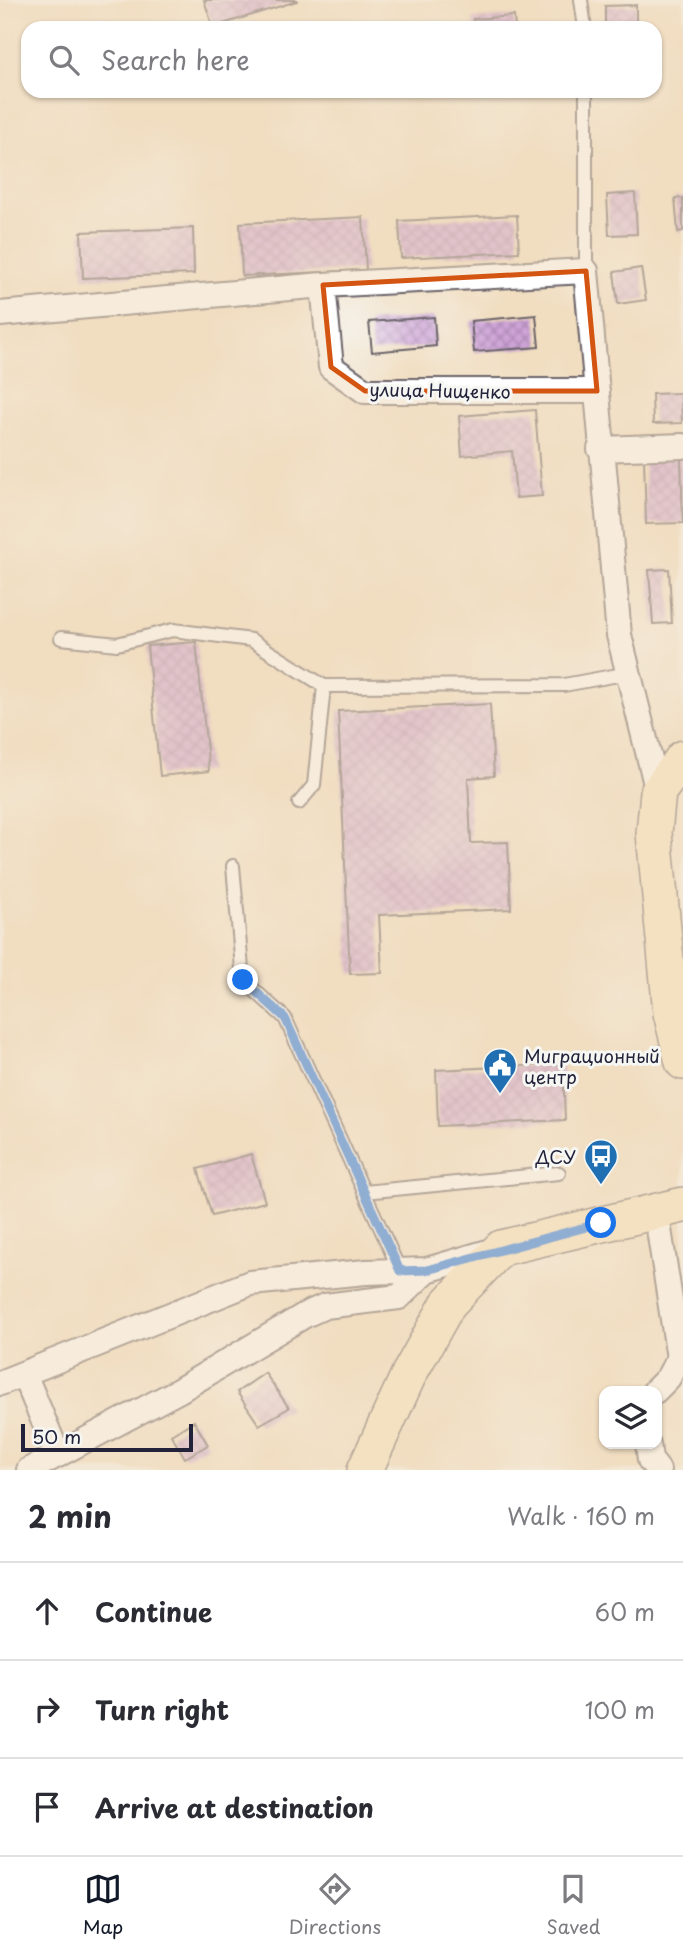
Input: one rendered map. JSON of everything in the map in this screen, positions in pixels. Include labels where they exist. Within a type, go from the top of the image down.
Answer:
[{"type":"street","points":[[0,314],[323,285],[586,271],[600,449],[619,635],[658,792],[654,833],[659,902],[671,1013],[683,1062]]},
{"type":"street","name":"улица Нищенко","points":[[323,285],[331,368],[365,391],[597,391]]},
{"type":"street","points":[[600,449],[683,446]]},
{"type":"street","points":[[658,792],[683,758]]},
{"type":"street","points":[[0,1383],[250,1283],[427,1270],[501,1248],[676,1205],[679,1358],[668,1378],[660,1386]]},
{"type":"street","points":[[365,1470],[409,1374],[449,1304],[501,1248]]},
{"type":"street","points":[[29,1470],[178,1391],[305,1315],[338,1304],[399,1297],[427,1270]]},
{"type":"street","points":[[24,1374],[58,1455]]},
{"type":"street","points":[[649,1449],[650,1460],[658,1470]]},
{"type":"lane","points":[[581,0],[584,21]]},
{"type":"lane","points":[[586,98],[586,271]]},
{"type":"lane","points":[[61,638],[117,645],[173,629],[251,640],[324,686],[565,685],[629,673]]},
{"type":"lane","points":[[299,803],[314,785],[324,686]]},
{"type":"lane","points":[[233,866],[243,980],[285,1018],[400,1271]]},
{"type":"lane","points":[[364,1192],[559,1173]]},
{"type":"highlighted area","points":[[586,271],[597,391],[365,391],[331,367],[323,285]]},
{"type":"building","points":[[204,0],[297,0],[232,21],[211,21]]},
{"type":"building","points":[[636,5],[636,21],[605,21],[605,6]]},
{"type":"building","points":[[514,16],[514,21],[473,21]]},
{"type":"building","points":[[635,193],[637,234],[609,235],[607,195]]},
{"type":"building","points":[[675,198],[683,198],[683,231],[678,232]]},
{"type":"building","points":[[517,215],[519,252],[401,258],[399,221]]},
{"type":"building","points":[[363,217],[366,270],[242,276],[240,223]]},
{"type":"building","points":[[193,228],[194,274],[83,278],[81,232]]},
{"type":"building","points":[[641,268],[646,300],[618,304],[614,272]]},
{"type":"building","points":[[536,315],[539,347],[474,352],[471,321]]},
{"type":"building","points":[[434,317],[436,346],[372,352],[369,322]]},
{"type":"building","points":[[681,393],[682,423],[653,424],[652,394]]},
{"type":"building","points":[[535,410],[542,496],[516,498],[512,451],[462,456],[459,416]]},
{"type":"building","points":[[681,457],[683,523],[646,524],[644,458]]},
{"type":"building","points":[[669,569],[672,623],[653,624],[649,570]]},
{"type":"building","points":[[196,642],[209,771],[160,776],[147,646]]},
{"type":"building","points":[[490,704],[494,776],[468,778],[471,843],[508,842],[511,909],[379,915],[382,973],[350,974],[338,711]]},
{"type":"building","name":"Миграционный центр","points":[[563,1064],[565,1120],[438,1126],[436,1070]]},
{"type":"building","points":[[251,1154],[265,1202],[212,1216],[198,1169]]},
{"type":"building","points":[[265,1373],[289,1408],[259,1425],[237,1392]]},
{"type":"building","points":[[194,1421],[208,1445],[185,1458],[171,1435]]},
{"type":"place","name":"Миграционный центр","points":[[500,1095]]},
{"type":"place","name":"ДСУ","points":[[601,1186]]},
{"type":"route","points":[[243,980],[285,1018],[400,1271],[427,1270],[601,1223]]}]
